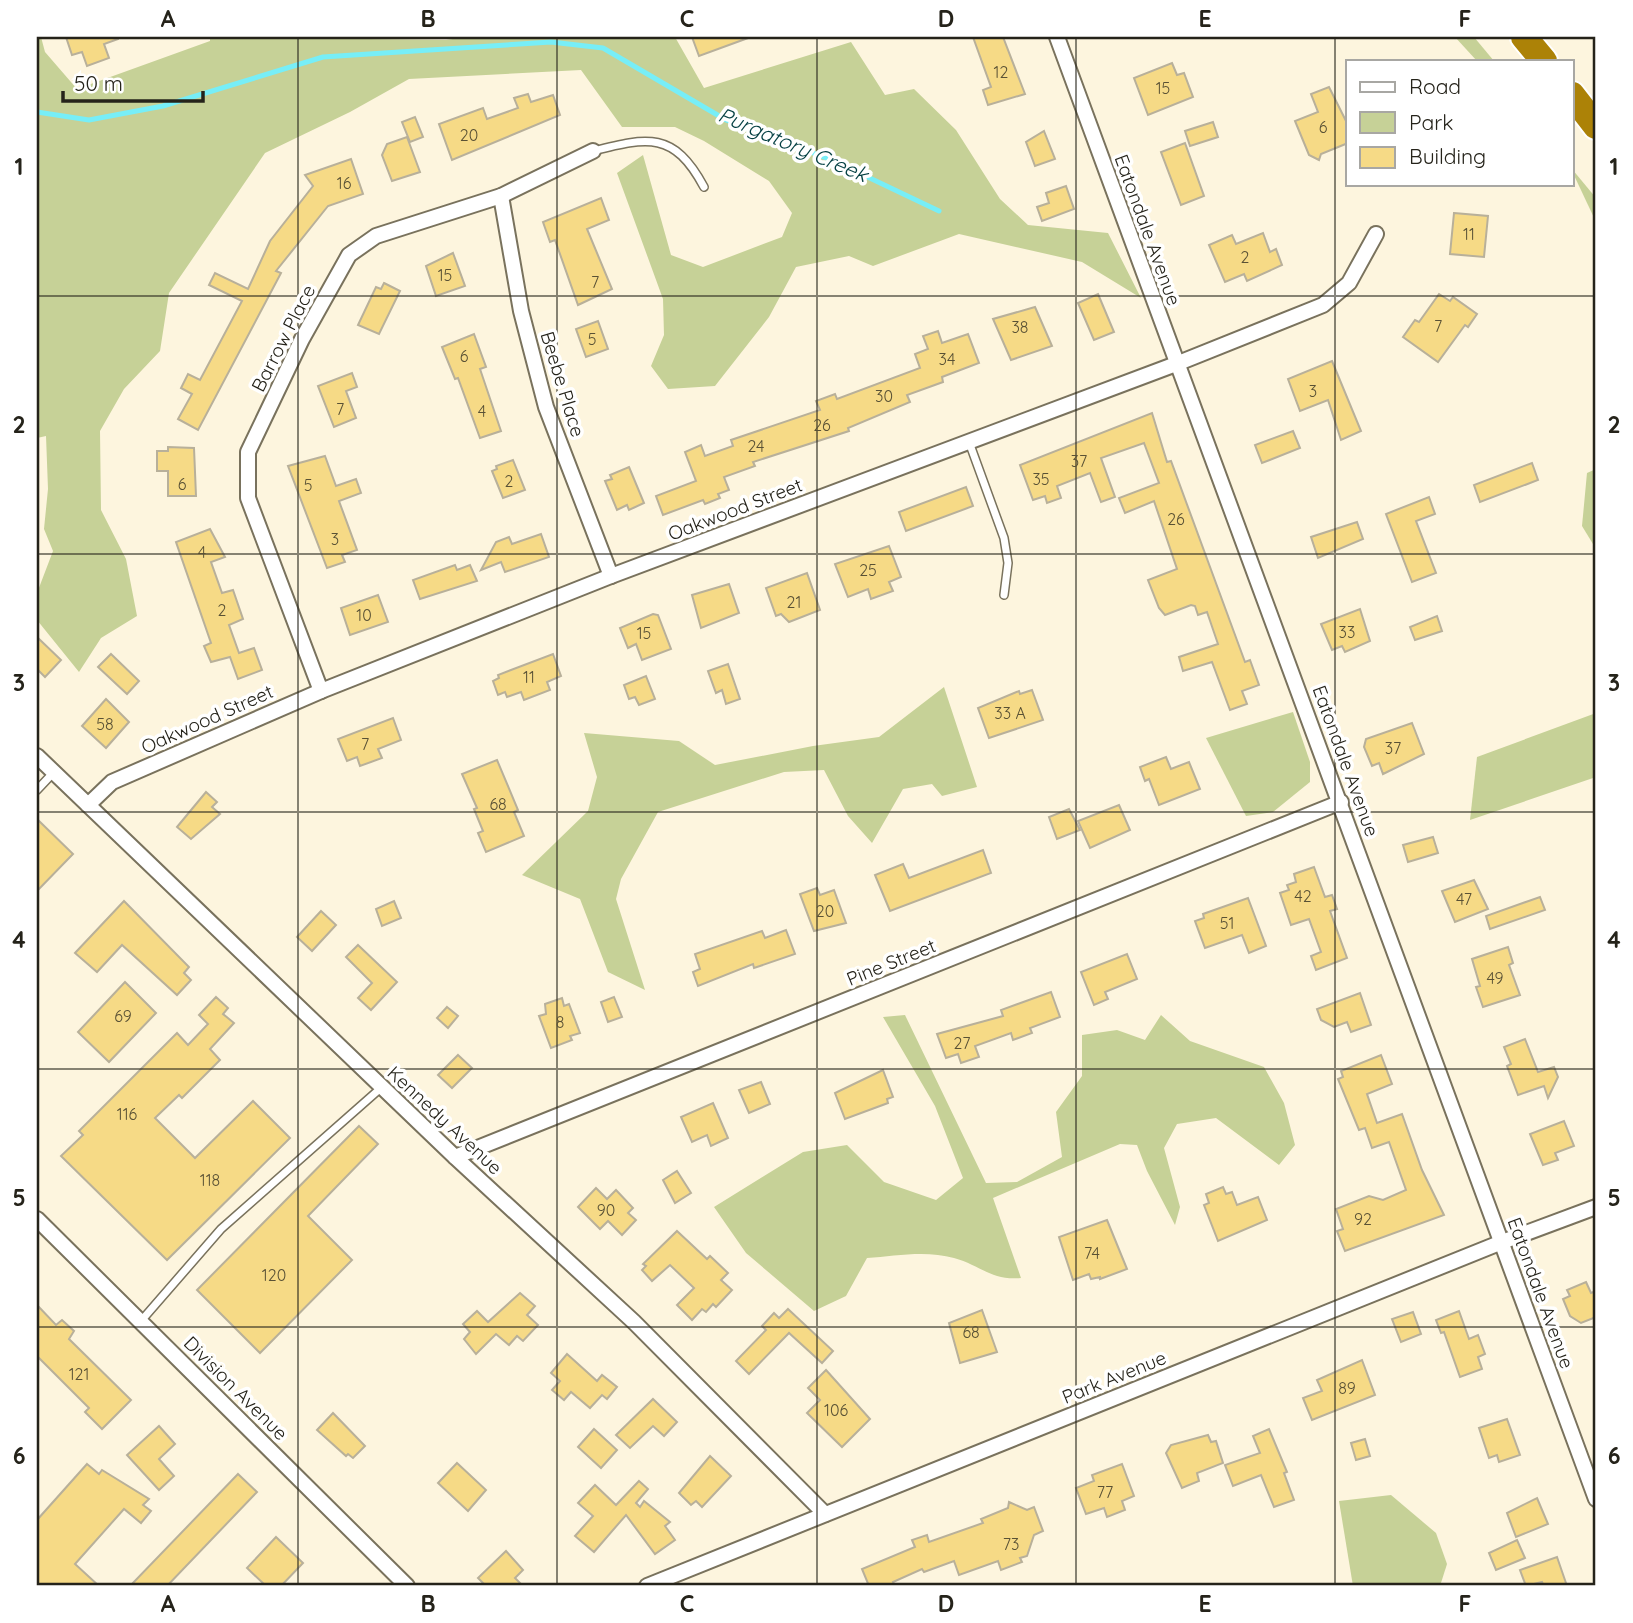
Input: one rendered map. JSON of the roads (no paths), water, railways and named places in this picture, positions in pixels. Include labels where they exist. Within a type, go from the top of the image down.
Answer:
[{"type":"highway","points":[[1524,37],[1543,60]]},
{"type":"highway","points":[[1574,98],[1596,126]]},
{"type":"street","name":"Eatondale Avenue","points":[[1057,37],[1596,1499]]},
{"type":"street","name":"Barrow Place","points":[[321,691],[248,498],[248,452],[302,339],[349,256],[376,236],[501,196],[593,152]]},
{"type":"street","name":"Beebe Place","points":[[501,196],[521,311],[546,407],[611,576]]},
{"type":"street","name":"Oakwood Street","points":[[88,805],[112,782],[321,691],[611,576],[1176,364],[1323,305],[1349,283],[1376,233]]},
{"type":"street","name":"Kennedy Avenue","points":[[37,756],[455,1157],[634,1322],[825,1514]]},
{"type":"street","name":"Pine Street","points":[[455,1157],[1341,802]]},
{"type":"street","name":"Park Avenue","points":[[647,1586],[1502,1242],[1596,1207]]},
{"type":"street","name":"Division Avenue","points":[[37,1219],[407,1586]]},
{"type":"lane","points":[[593,152],[649,139],[668,144],[685,157],[704,187]]},
{"type":"lane","points":[[969,441],[1003,538],[1008,563],[1004,595]]},
{"type":"lane","points":[[37,790],[54,772]]},
{"type":"lane","points":[[141,1321],[221,1229],[382,1087]]},
{"type":"waterway","name":"Purgatory Creek","points":[[37,112],[89,120],[163,106],[323,57],[551,42],[603,48],[726,120],[834,161],[939,211]]}]
